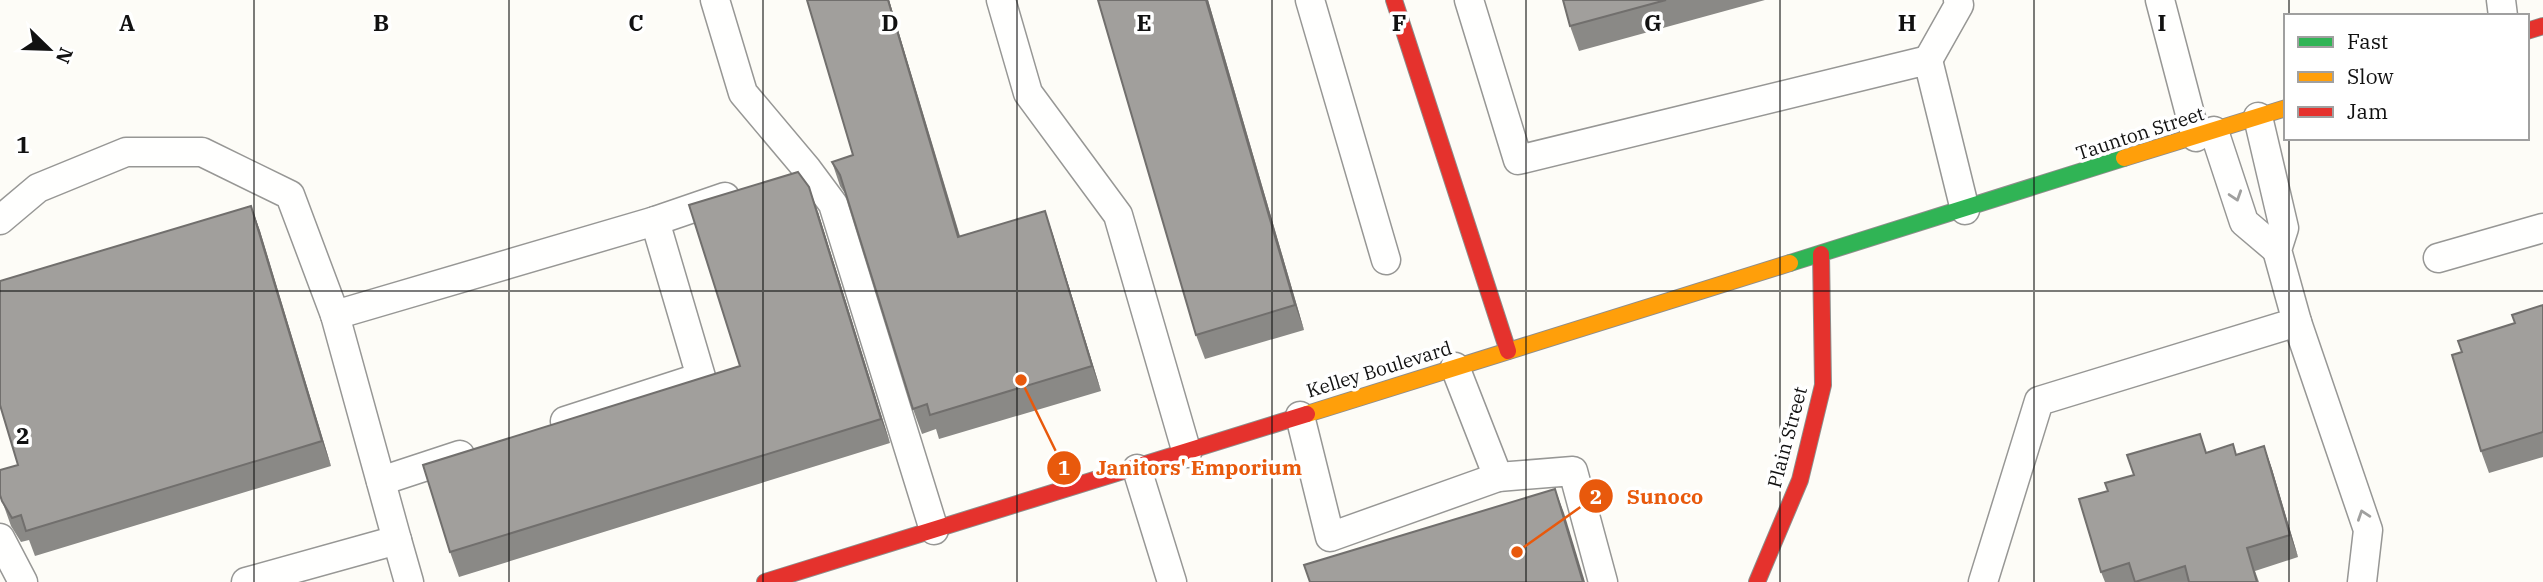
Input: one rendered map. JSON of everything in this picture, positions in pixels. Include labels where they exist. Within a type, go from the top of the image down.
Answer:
[{"type":"main road","points":[[1394,0],[1508,351]]},
{"type":"main road","name":"Taunton Street","points":[[2006,197],[2284,109]]},
{"type":"main road","name":"Kelley Boulevard","points":[[765,582],[1137,469],[2006,197]]},
{"type":"main road","name":"Plain Street","points":[[1757,582],[1800,480],[1823,385],[1821,254]]},
{"type":"lane","points":[[715,0],[743,93],[794,173],[833,204],[934,530]]},
{"type":"lane","points":[[1000,0],[1028,93],[1118,215],[1187,453]]},
{"type":"lane","points":[[1469,0],[1518,160],[1928,60]]},
{"type":"lane","points":[[1958,0],[1959,5],[1928,60],[1965,210]]},
{"type":"lane","points":[[2160,0],[2205,134],[2244,222],[2277,250]]},
{"type":"lane","points":[[1320,2],[1387,260]]},
{"type":"lane","points":[[2258,117],[2284,228],[2277,250],[2297,322],[2368,530],[2362,582]]},
{"type":"lane","points":[[0,220],[38,188],[126,152],[202,152],[290,195],[335,315],[409,582]]},
{"type":"lane","points":[[335,315],[655,221],[743,190]]},
{"type":"lane","points":[[534,431],[701,377],[655,221]]},
{"type":"lane","points":[[2438,258],[2543,228]]},
{"type":"lane","points":[[1983,582],[2039,401],[2297,322]]},
{"type":"lane","points":[[1455,368],[1498,477]]},
{"type":"lane","points":[[1300,416],[1330,537],[1498,477],[1573,471],[1603,582]]},
{"type":"lane","points":[[381,481],[483,447]]},
{"type":"lane","points":[[1137,469],[1172,582]]},
{"type":"lane","points":[[0,538],[23,582]]},
{"type":"lane","points":[[246,582],[397,540]]},
{"type":"building","points":[[807,0],[888,0],[958,237],[1045,211],[1092,366],[930,415],[927,404],[913,409],[840,175],[832,162],[853,155]]},
{"type":"building","points":[[1098,0],[1206,0],[1295,305],[1196,335]]},
{"type":"building","points":[[1563,0],[1666,0],[1570,26]]},
{"type":"building","points":[[798,172],[809,187],[881,419],[450,552],[423,465],[740,366],[689,205]]},
{"type":"building","points":[[251,206],[322,441],[26,531],[21,515],[12,518],[0,495],[0,470],[18,465],[0,405],[0,281]]},
{"type":"building","points":[[2543,305],[2543,432],[2481,451],[2452,355],[2462,352],[2458,341],[2515,323],[2512,315]]},
{"type":"building","points":[[2200,434],[2206,453],[2233,444],[2236,455],[2264,446],[2290,535],[2247,548],[2257,582],[2189,582],[2185,566],[2135,582],[2129,563],[2101,572],[2079,499],[2108,491],[2105,483],[2134,475],[2127,455]]},
{"type":"building","points":[[1555,489],[1583,582],[1310,582],[1304,565]]},
{"type":"traffic: fast","points":[[1790,263],[2124,158]]},
{"type":"traffic: slow","points":[[2124,158],[2284,109]]},
{"type":"traffic: slow","points":[[1307,414],[1790,263]]},
{"type":"traffic: jam","points":[[1394,0],[1508,351]]},
{"type":"traffic: jam","points":[[2529,30],[2543,26]]},
{"type":"traffic: jam","points":[[1757,582],[1800,480],[1823,385],[1821,254]]},
{"type":"traffic: jam","points":[[765,582],[1307,414]]},
{"type":"place","name":"Janitors' Emporium","points":[[1021,380]]},
{"type":"place","name":"Sunoco","points":[[1517,552]]}]
